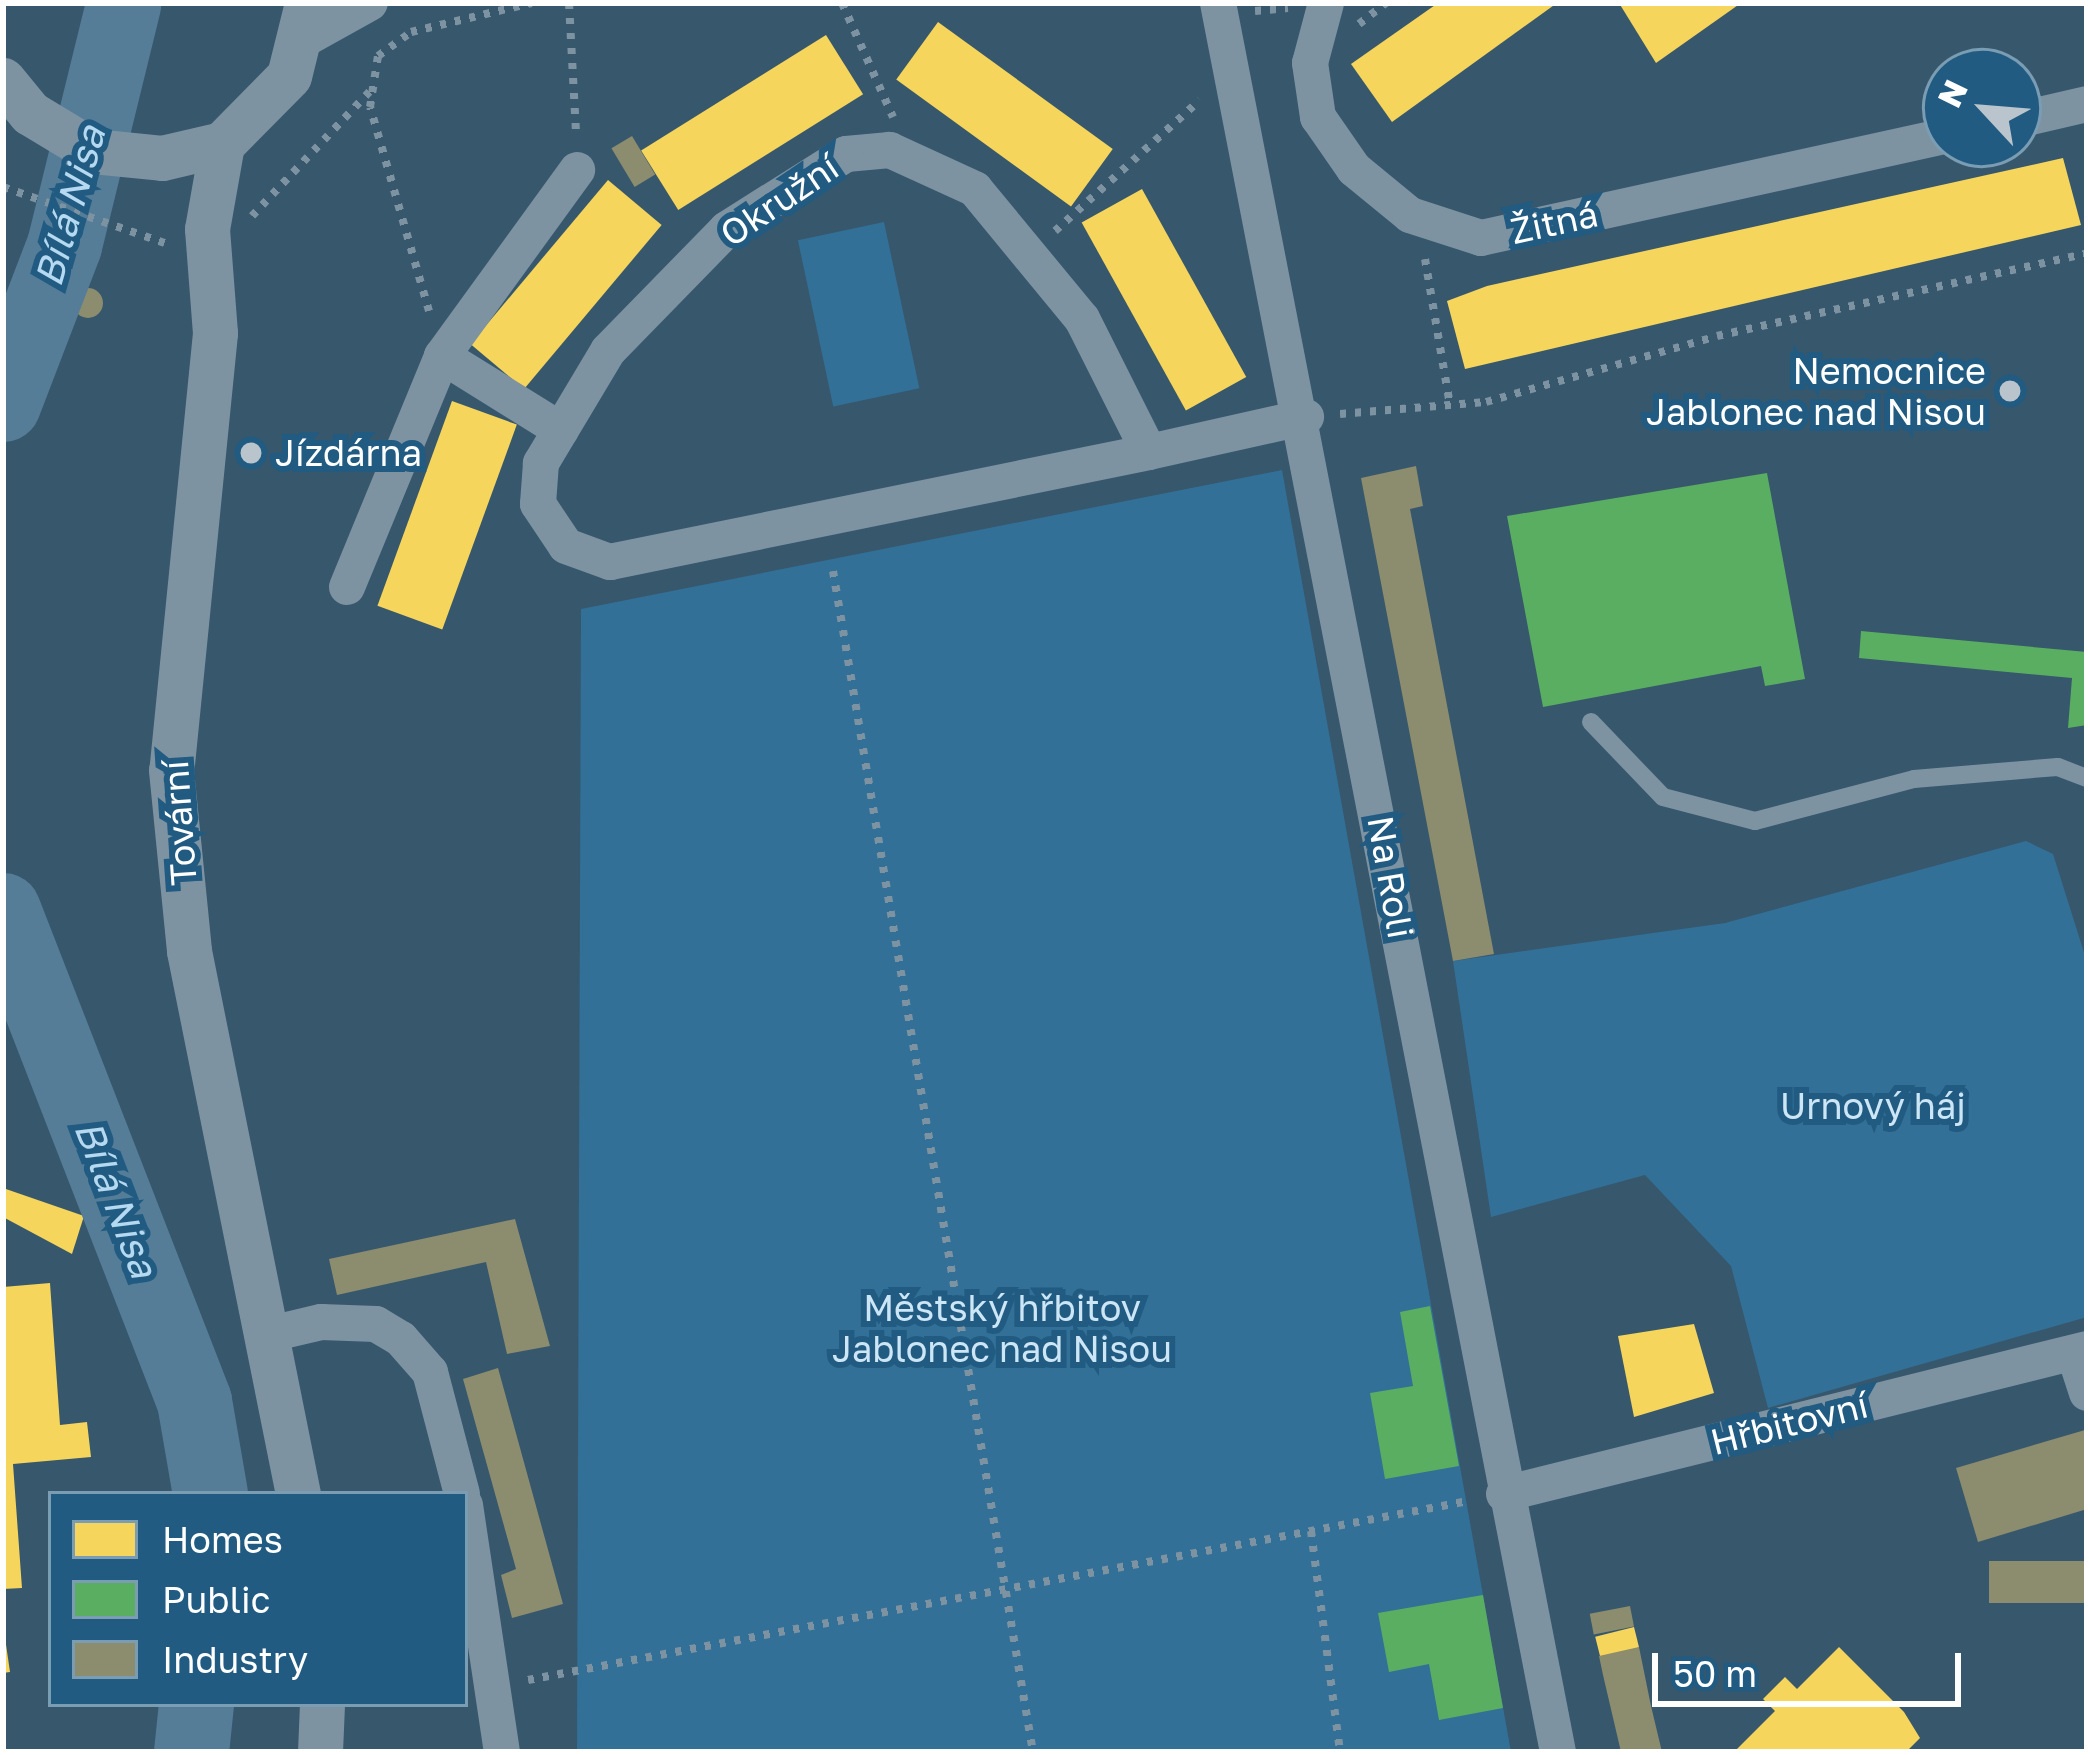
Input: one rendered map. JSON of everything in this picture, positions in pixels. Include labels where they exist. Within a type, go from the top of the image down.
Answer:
[{"type":"street","points":[[3,80],[62,137],[144,159],[222,144],[265,108],[306,21],[370,3]]},
{"type":"street","name":"Žitná","points":[[1326,4],[1310,63],[1318,117],[1354,170],[1418,218],[1481,238],[1922,141]]},
{"type":"street","name":"Na Roli","points":[[1219,8],[1306,417],[1504,1494],[1558,1752]]},
{"type":"street","points":[[2042,114],[2087,104]]},
{"type":"street","name":"Tovární","points":[[222,144],[206,231],[215,333],[171,770],[189,952],[297,1491]]},
{"type":"street","name":"Okružní","points":[[1149,452],[1082,319],[975,188],[910,155],[845,154],[727,229],[608,351],[541,463],[538,504],[566,546],[610,562],[1149,452],[1306,417]]},
{"type":"street","points":[[144,159],[206,231]]},
{"type":"street","points":[[347,587],[442,356],[578,170]]},
{"type":"street","points":[[442,356],[561,430]]},
{"type":"street","points":[[266,1335],[321,1322],[376,1324],[401,1339],[430,1372],[461,1491]]},
{"type":"street","name":"Hřbitovní","points":[[1504,1494],[2080,1351],[2087,1393]]},
{"type":"street","points":[[468,1522],[497,1686],[502,1752]]},
{"type":"street","points":[[320,1752],[322,1707]]},
{"type":"lane","points":[[1591,722],[1663,797],[1755,821],[1914,779],[2058,767],[2087,778]]},
{"type":"path","points":[[442,356],[372,88],[378,56],[411,32],[532,3]]},
{"type":"path","points":[[569,3],[578,170]]},
{"type":"path","points":[[842,3],[910,155]]},
{"type":"path","points":[[1219,8],[1326,4]]},
{"type":"path","points":[[1029,255],[1232,70]]},
{"type":"path","points":[[3,187],[95,220],[206,231],[372,88]]},
{"type":"path","points":[[1418,218],[1450,405]]},
{"type":"path","points":[[1306,417],[1450,405],[2087,253]]},
{"type":"path","points":[[832,571],[1033,1752]]},
{"type":"path","points":[[497,1686],[1504,1494]]},
{"type":"path","points":[[1310,1531],[1340,1752]]},
{"type":"green space","points":[[884,222],[919,388],[833,407],[798,240]]},
{"type":"green space","name":"Městský hřbitov Jablonec nad Nisou","points":[[1282,470],[1511,1752],[577,1752],[581,609]]},
{"type":"green space","name":"Urnový háj","points":[[2026,841],[2053,854],[2087,962],[2087,1317],[1768,1408],[1731,1266],[1645,1175],[1491,1217],[1453,961],[1725,923]]},
{"type":"building: Homes","points":[[1438,3],[1557,3],[1392,122],[1351,64]]},
{"type":"building: Homes","points":[[1619,3],[1741,3],[1656,63]]},
{"type":"building: Homes","points":[[938,22],[1113,149],[1071,206],[896,79]]},
{"type":"building: Homes","points":[[826,35],[863,94],[678,210],[641,151]]},
{"type":"building: Homes","points":[[2063,158],[2081,225],[1465,369],[1447,301],[1487,286],[2018,168],[2042,168],[2042,163]]},
{"type":"building: Homes","points":[[608,180],[662,225],[524,389],[470,344]]},
{"type":"building: Homes","points":[[1142,189],[1246,377],[1186,410],[1082,222]]},
{"type":"building: Homes","points":[[452,401],[517,425],[442,629],[377,606]]},
{"type":"building: Homes","points":[[3,1188],[84,1216],[72,1254],[3,1217]]},
{"type":"building: Homes","points":[[50,1283],[60,1425],[87,1422],[91,1457],[13,1464],[22,1588],[3,1589],[3,1287]]},
{"type":"building: Homes","points":[[1694,1324],[1714,1393],[1634,1417],[1618,1336]]},
{"type":"building: Homes","points":[[3,1624],[10,1672],[3,1673]]},
{"type":"building: Homes","points":[[1634,1627],[1639,1647],[1600,1657],[1595,1637]]},
{"type":"building: Homes","points":[[1839,1647],[1904,1712],[1920,1738],[1906,1752],[1734,1752],[1775,1711],[1763,1699],[1785,1677],[1797,1689]]},
{"type":"building: Public","points":[[1767,473],[1805,679],[1765,686],[1761,666],[1543,707],[1507,516]]},
{"type":"building: Public","points":[[1861,631],[2087,652],[2087,725],[2068,728],[2072,678],[1859,658]]},
{"type":"building: Public","points":[[1430,1306],[1459,1466],[1385,1479],[1370,1393],[1413,1386],[1400,1312]]},
{"type":"building: Public","points":[[1483,1595],[1503,1708],[1439,1720],[1429,1664],[1389,1672],[1378,1613]]},
{"type":"building: Industry","points":[[632,136],[655,175],[635,187],[611,148]]},
{"type":"building: Industry","points":[[88,288],[103,303],[88,318],[73,303]]},
{"type":"building: Industry","points":[[1416,466],[1423,506],[1410,509],[1494,954],[1453,961],[1361,478]]},
{"type":"building: Industry","points":[[515,1219],[550,1346],[507,1354],[486,1262],[337,1295],[329,1259]]},
{"type":"building: Industry","points":[[498,1368],[563,1604],[512,1618],[501,1575],[516,1569],[463,1379]]},
{"type":"building: Industry","points":[[2085,1430],[2087,1509],[1978,1542],[1956,1468]]},
{"type":"building: Industry","points":[[1989,1561],[2087,1561],[2087,1603],[1989,1603]]},
{"type":"building: Industry","points":[[1630,1606],[1634,1627],[1594,1634],[1590,1614]]},
{"type":"building: Industry","points":[[1639,1647],[1662,1752],[1621,1752],[1603,1675],[1599,1656]]},
{"type":"waterway","name":"Bílá Nisa","points":[[3,404],[64,245],[123,4]]},
{"type":"waterway","name":"Bílá Nisa","points":[[3,910],[194,1401],[209,1491]]},
{"type":"waterway","name":"Bílá Nisa","points":[[191,1752],[196,1707]]},
{"type":"place","name":"Nemocnice Jablonec nad Nisou","points":[[2010,391]]},
{"type":"place","name":"Jízdárna","points":[[251,453]]}]
